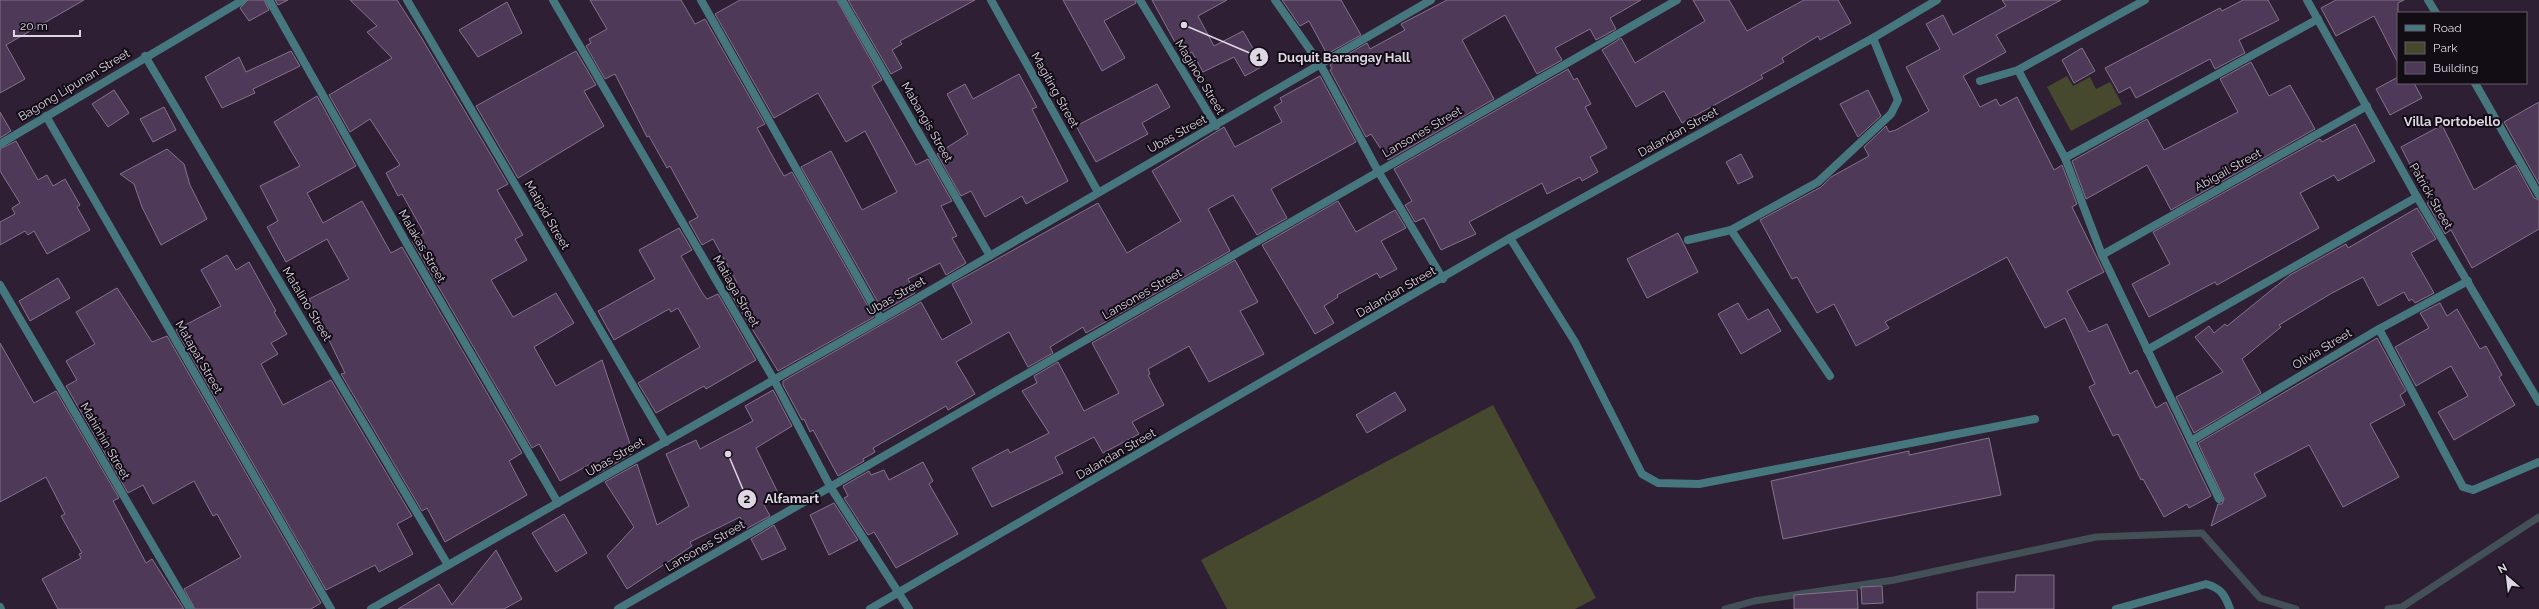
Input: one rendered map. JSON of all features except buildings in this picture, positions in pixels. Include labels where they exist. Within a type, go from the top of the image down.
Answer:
[{"type":"street","name":"Bagong Lipunan Street","points":[[0,144],[145,56],[243,0]]},
{"type":"street","name":"Malakas Street","points":[[269,0],[407,244],[558,503]]},
{"type":"street","name":"Matipid Street","points":[[408,0],[666,442]]},
{"type":"street","name":"Matiaga Street","points":[[553,0],[773,378],[831,488],[909,609]]},
{"type":"street","points":[[701,0],[881,319]]},
{"type":"street","name":"Mabangis Street","points":[[842,0],[990,256]]},
{"type":"street","name":"Magiting Street","points":[[991,0],[1098,192]]},
{"type":"street","name":"Maginoo Street","points":[[1140,0],[1216,126]]},
{"type":"street","points":[[1276,0],[1320,64],[1378,171],[1442,279]]},
{"type":"street","name":"Lansones Street","points":[[618,609],[831,488],[1378,171],[1677,0]]},
{"type":"street","name":"Dalandan Street","points":[[870,609],[1442,279],[1510,238],[1873,38],[1937,0]]},
{"type":"street","points":[[1980,81],[2018,70],[2145,0]]},
{"type":"street","name":"Patrick Street","points":[[2307,0],[2417,197],[2539,402]]},
{"type":"street","points":[[2428,0],[2435,12]]},
{"type":"street","name":"Ubas Street","points":[[371,609],[666,442],[773,378],[881,319],[1098,192],[1216,126],[1429,1]]},
{"type":"street","points":[[2065,158],[2318,19]]},
{"type":"street","points":[[1688,240],[1731,230],[1818,182],[1891,114],[1898,100],[1873,38]]},
{"type":"street","name":"Matalino Street","points":[[145,56],[448,565]]},
{"type":"street","points":[[2018,70],[2065,158],[2102,255],[2219,499]]},
{"type":"street","points":[[2476,84],[2539,195]]},
{"type":"street","name":"Abigail Street","points":[[2102,255],[2367,106]]},
{"type":"street","name":"Matapat Street","points":[[46,116],[330,609]]},
{"type":"street","points":[[2147,350],[2417,197]]},
{"type":"street","points":[[1731,230],[1830,376]]},
{"type":"street","points":[[1510,238],[1576,342],[1642,474],[1658,483],[1699,484],[2035,419]]},
{"type":"street","name":"Olivia Street","points":[[2191,441],[2379,329],[2468,281]]},
{"type":"street","name":"Mahinhin Street","points":[[0,285],[190,609]]},
{"type":"street","points":[[2379,329],[2463,487],[2473,490],[2539,462]]},
{"type":"street","points":[[2116,609],[2206,584],[2217,587],[2225,596],[2230,609]]},
{"type":"green space","points":[[2067,76],[2073,86],[2090,77],[2096,89],[2110,82],[2122,104],[2071,131],[2047,87]]},
{"type":"green space","points":[[1493,405],[1596,598],[1575,609],[1227,609],[1201,560]]},
{"type":"waterway","points":[[2388,609],[2402,607],[2539,517]]},
{"type":"waterway","points":[[1725,609],[1754,601],[1894,580],[2096,537],[2202,533],[2260,598],[2296,609]]},
{"type":"place","name":"Duquit Barangay Hall","points":[[1184,25]]},
{"type":"place","name":"Alfamart","points":[[728,454]]},
{"type":"district","name":"Villa Portobello","points":[[2452,121]]}]
